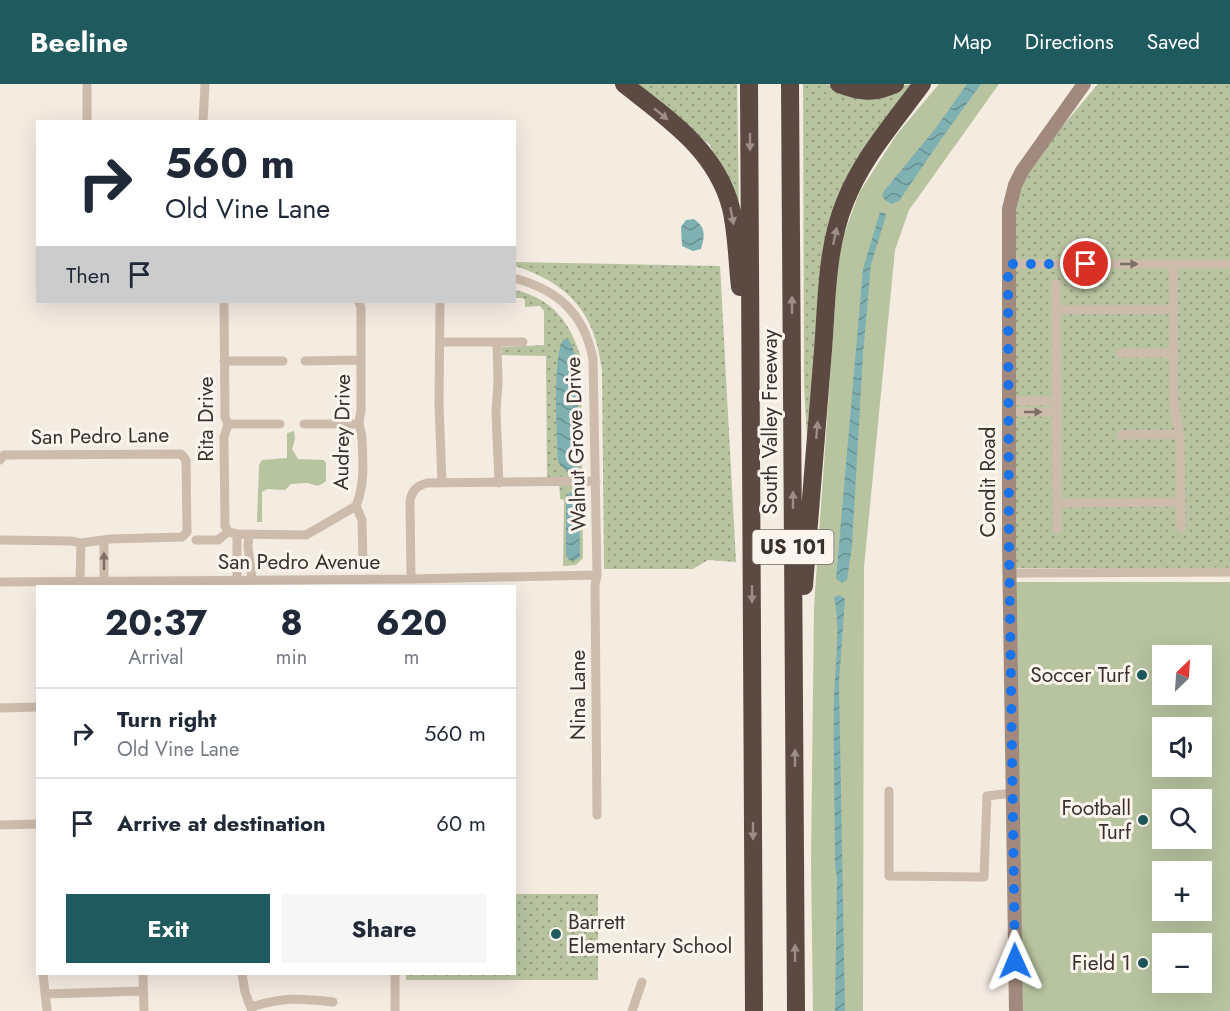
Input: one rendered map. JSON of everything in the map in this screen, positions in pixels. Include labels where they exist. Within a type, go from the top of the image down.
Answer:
[{"type":"highway","points":[[624,84],[695,142],[713,167],[726,194],[735,235],[751,389]]},
{"type":"highway","name":"South Valley Freeway","points":[[749,84],[754,1011]]},
{"type":"highway","name":"South Valley Freeway","points":[[790,84],[795,1011]]},
{"type":"highway","points":[[839,84],[868,92],[895,84]]},
{"type":"highway","points":[[794,634],[802,608],[828,287],[836,231],[844,202],[857,175],[922,84]]},
{"type":"street","points":[[87,84],[87,120]]},
{"type":"street","points":[[204,120],[206,84]]},
{"type":"street","name":"Condit Road","points":[[1016,1011],[1010,573],[1009,209],[1015,185],[1036,149],[1084,84]]},
{"type":"street","points":[[1008,264],[1230,264]]},
{"type":"street","points":[[1173,264],[1174,406],[1180,434],[1181,528]]},
{"type":"street","name":"Walnut Grove Drive","points":[[516,279],[545,289],[558,297],[579,320],[586,333],[593,359],[597,575]]},
{"type":"street","points":[[1056,284],[1057,529]]},
{"type":"street","name":"Rita Drive","points":[[223,303],[225,417],[228,424],[224,437],[225,526],[233,533],[243,581]]},
{"type":"street","name":"Audrey Drive","points":[[359,303],[361,411],[358,424],[362,436],[363,489],[356,506],[362,520],[363,562]]},
{"type":"street","points":[[441,303],[439,405],[442,483]]},
{"type":"street","points":[[1056,310],[1173,309]]},
{"type":"street","points":[[441,342],[523,342]]},
{"type":"street","points":[[497,342],[496,412],[499,483]]},
{"type":"street","points":[[1121,353],[1173,353]]},
{"type":"street","points":[[305,360],[361,360]]},
{"type":"street","points":[[224,361],[283,361]]},
{"type":"street","points":[[1009,406],[1057,401]]},
{"type":"street","points":[[1009,406],[1058,412]]},
{"type":"street","points":[[228,424],[280,424]]},
{"type":"street","points":[[304,424],[358,424]]},
{"type":"street","points":[[1122,435],[1180,434]]},
{"type":"street","name":"San Pedro Lane","points":[[0,460],[4,455],[181,453],[186,460],[186,532],[182,537],[81,543],[0,540]]},
{"type":"street","points":[[411,579],[410,501],[411,494],[418,486],[442,483],[596,481]]},
{"type":"street","points":[[1058,503],[1181,502]]},
{"type":"street","points":[[196,540],[218,540],[233,533],[306,535],[356,506]]},
{"type":"street","points":[[243,581],[250,555],[249,534]]},
{"type":"street","points":[[104,540],[104,581]]},
{"type":"street","points":[[80,581],[81,543]]},
{"type":"street","points":[[236,555],[243,551],[250,555]]},
{"type":"street","points":[[1010,573],[1230,572]]},
{"type":"street","name":"San Pedro Avenue","points":[[0,582],[243,581],[597,575]]},
{"type":"street","name":"Nina Lane","points":[[597,575],[595,586],[597,815]]},
{"type":"street","points":[[0,708],[36,707]]},
{"type":"street","points":[[889,791],[889,876],[984,877],[987,795],[1012,793]]},
{"type":"street","points":[[0,825],[36,824]]},
{"type":"street","points":[[43,975],[47,1011]]},
{"type":"street","points":[[143,975],[144,1011]]},
{"type":"street","points":[[242,975],[251,1009],[270,1001],[294,998],[333,1002]]},
{"type":"street","points":[[395,975],[395,1011]]},
{"type":"street","points":[[632,1011],[642,982]]},
{"type":"street","points":[[45,994],[143,991]]},
{"type":"green space","points":[[636,84],[737,84],[739,206],[710,145]]},
{"type":"green space","points":[[803,84],[828,84],[841,92],[914,84],[851,171],[808,456],[804,387]]},
{"type":"green space","points":[[939,84],[999,84],[909,210],[895,250],[864,567],[863,1011],[813,1011],[811,862],[814,607],[839,248],[859,193],[897,134]]},
{"type":"green space","points":[[1098,84],[1230,84],[1230,568],[1014,568],[1009,214],[1028,167]]},
{"type":"green space","points":[[516,262],[720,266],[736,562],[708,560],[693,569],[604,569],[602,371],[599,351],[586,317],[576,304],[565,292],[534,273],[516,266]]},
{"type":"green space","points":[[516,290],[540,299],[558,313],[571,333],[581,357],[583,558],[576,565],[563,566],[564,500],[560,499],[559,478],[547,478],[546,356],[502,355],[502,347],[544,345],[544,311],[540,306],[525,307],[525,300],[516,298]]},
{"type":"green space","points":[[294,431],[295,439],[292,449],[298,459],[324,460],[326,481],[319,485],[291,484],[285,490],[267,489],[262,492],[262,522],[257,522],[259,465],[262,460],[287,458],[287,433]]},
{"type":"green space","points":[[1009,582],[1230,582],[1230,1011],[1023,1011]]},
{"type":"green space","points":[[516,894],[598,894],[598,980],[406,980],[406,975],[516,975]]},
{"type":"water","points":[[967,84],[981,84],[899,201],[892,204],[885,200],[882,196],[884,191],[935,129]]},
{"type":"water","points":[[880,212],[885,213],[886,216],[871,264],[863,354],[852,546],[847,580],[842,583],[836,579],[863,269]]},
{"type":"water","points":[[694,219],[703,229],[704,236],[701,249],[693,251],[682,246],[681,227],[686,220]]},
{"type":"water","points":[[564,339],[569,340],[577,358],[579,467],[572,472],[565,470],[558,462],[557,378],[560,347]]},
{"type":"water","points":[[570,492],[579,497],[580,557],[570,561],[566,555],[566,497]]},
{"type":"water","points":[[840,595],[845,599],[839,683],[845,1011],[835,1011],[837,878],[834,698],[837,634],[834,597]]},
{"type":"place","name":"Soccer Turf","points":[[1142,675]]},
{"type":"place","name":"Football Turf","points":[[1143,820]]},
{"type":"place","name":"Barrett Elementary School","points":[[556,934]]},
{"type":"place","name":"Field 1","points":[[1143,963]]},
{"type":"route","points":[[1015,961],[1009,544],[1008,264],[1086,264]]}]
